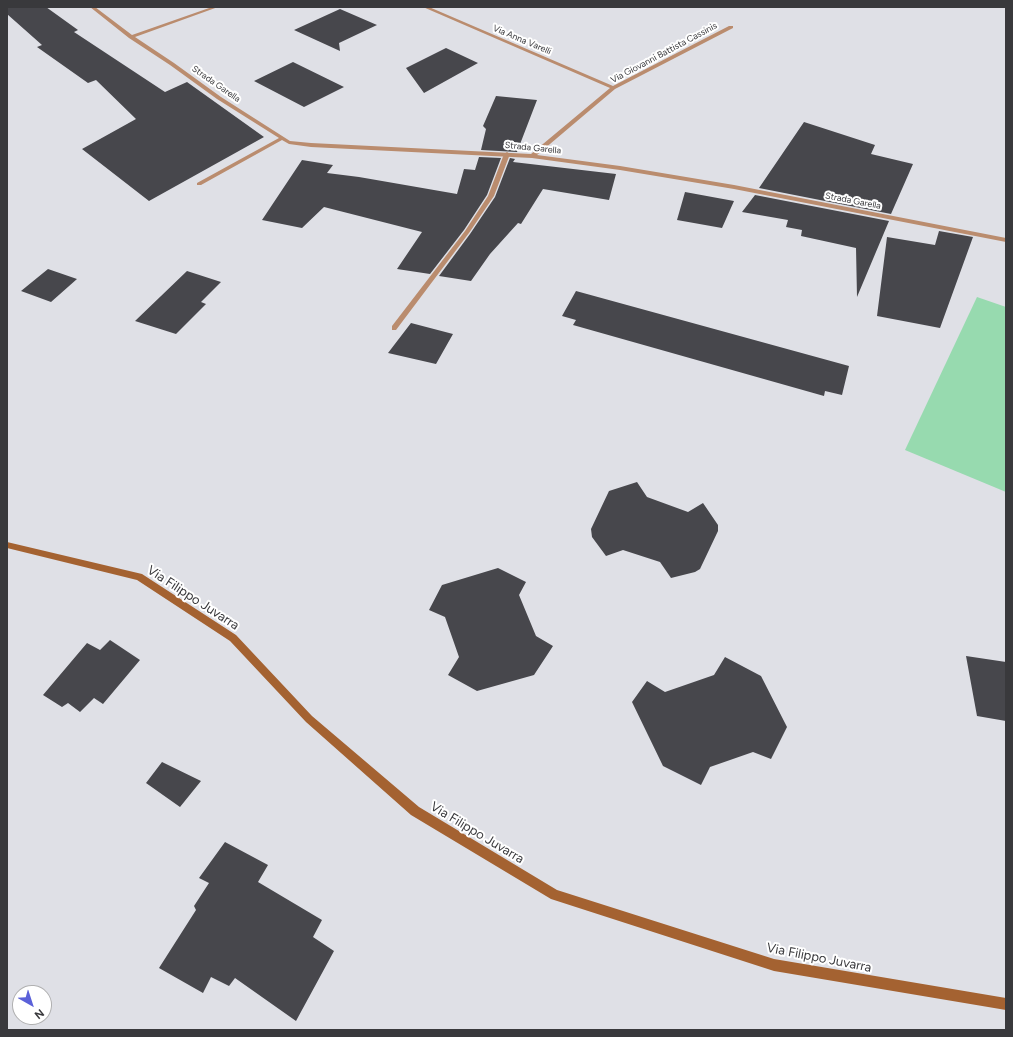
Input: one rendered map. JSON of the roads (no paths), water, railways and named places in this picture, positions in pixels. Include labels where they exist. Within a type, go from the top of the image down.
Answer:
[{"type":"main road","name":"Via Filippo Juvarra","points":[[7,545],[140,577],[233,638],[309,719],[415,811],[555,895],[774,965],[1006,1004]]},
{"type":"street","name":"Strada Garella","points":[[92,7],[131,37],[219,98],[289,142],[311,145],[507,154],[620,168],[734,187],[1006,240]]},
{"type":"street","points":[[131,37],[216,7]]},
{"type":"street","name":"Via Anna Varelli","points":[[425,7],[613,88]]},
{"type":"street","name":"Via Giovanni Battista Cassinis","points":[[532,156],[613,88],[731,27]]},
{"type":"street","points":[[199,184],[282,138]]},
{"type":"street","points":[[394,328],[467,232],[491,196],[507,154]]}]
